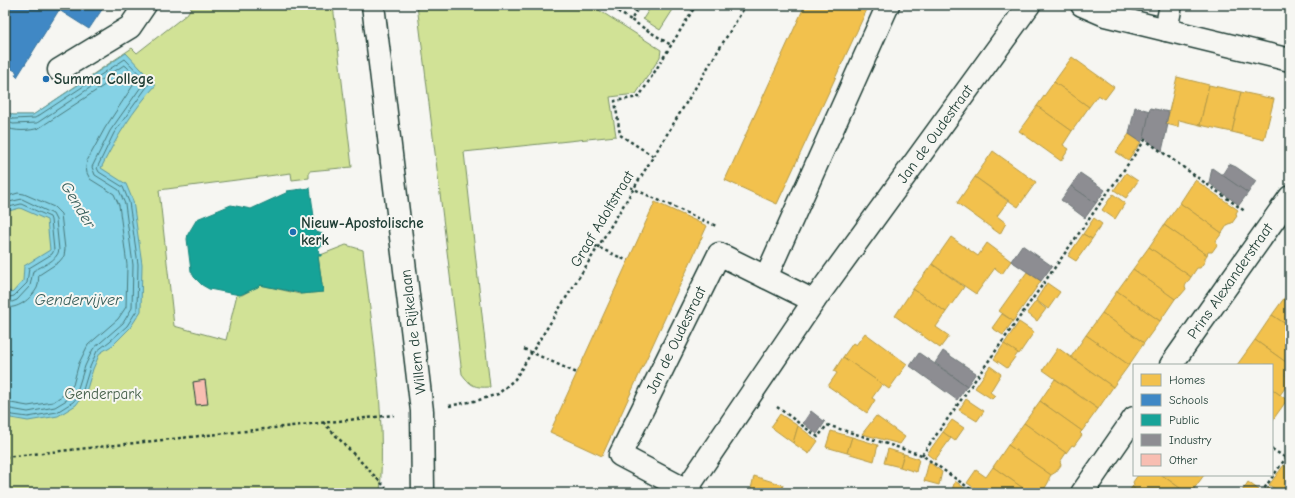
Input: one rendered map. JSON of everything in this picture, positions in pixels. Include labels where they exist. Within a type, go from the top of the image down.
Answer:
[{"type":"street","points":[[59,70],[130,27],[145,5]]},
{"type":"street","name":"Willem de Rijkelaan","points":[[373,5],[422,411],[423,493]]},
{"type":"street","points":[[766,277],[888,5]]},
{"type":"street","name":"Jan de Oudestraat","points":[[814,301],[719,254],[620,455],[685,491],[814,301],[1029,5]]},
{"type":"street","points":[[1082,5],[1106,10],[1166,30],[1290,60]]},
{"type":"street","points":[[1166,30],[1171,5]]},
{"type":"street","name":"Prins Alexanderstraat","points":[[1172,364],[1290,197]]},
{"type":"street","points":[[1082,493],[1133,419]]},
{"type":"path","points":[[608,5],[671,45]]},
{"type":"path","points":[[631,20],[640,5]]},
{"type":"path","points":[[653,156],[620,135],[615,101],[639,98],[696,5]]},
{"type":"path","name":"Graaf Adolfstraat","points":[[446,407],[479,400],[498,394],[515,379],[598,247],[746,5]]},
{"type":"path","points":[[922,455],[1145,140],[1246,212]]},
{"type":"path","points":[[625,185],[720,228]]},
{"type":"path","points":[[589,243],[628,261]]},
{"type":"path","points":[[524,349],[577,373]]},
{"type":"path","points":[[776,406],[818,437],[827,425],[922,455],[976,493]]},
{"type":"path","points":[[5,457],[397,415]]},
{"type":"path","points":[[322,422],[387,489]]},
{"type":"path","points":[[1273,450],[1286,458]]},
{"type":"path","points":[[1261,493],[1290,452]]},
{"type":"green space","name":"Genderpark","points":[[193,5],[333,5],[352,167],[309,171],[309,178],[292,180],[291,173],[159,190],[174,326],[226,340],[237,294],[242,295],[260,285],[300,294],[323,292],[318,256],[346,245],[363,250],[380,402],[380,493],[5,493],[5,110],[13,115],[33,115],[132,48],[137,53],[187,14]]},
{"type":"green space","points":[[417,5],[591,5],[661,50],[660,57],[636,94],[610,97],[616,136],[464,152],[490,387],[473,385],[462,374]]},
{"type":"green space","points":[[652,5],[676,5],[660,30],[643,19]]},
{"type":"water","name":"Gendervijver","points":[[126,53],[156,85],[140,104],[126,125],[101,168],[126,184],[133,201],[142,264],[141,311],[130,328],[113,345],[100,353],[86,392],[76,405],[58,416],[28,421],[5,417],[5,289],[12,293],[23,281],[24,266],[50,250],[47,220],[20,208],[5,212],[5,110],[13,115],[33,115]]},
{"type":"building: Homes","points":[[805,5],[869,5],[777,204],[725,180]]},
{"type":"building: Homes","points":[[1290,5],[1290,11],[1270,6]]},
{"type":"building: Homes","points":[[1072,57],[1114,87],[1105,99],[1098,95],[1089,107],[1054,82]]},
{"type":"building: Homes","points":[[1177,77],[1209,85],[1200,125],[1179,120],[1178,127],[1166,124]]},
{"type":"building: Homes","points":[[1054,82],[1089,107],[1072,131],[1037,106]]},
{"type":"building: Homes","points":[[1209,85],[1241,92],[1232,132],[1200,125]]},
{"type":"building: Homes","points":[[1241,92],[1274,99],[1264,140],[1232,132]]},
{"type":"building: Homes","points":[[1037,106],[1072,131],[1063,145],[1069,149],[1061,161],[1019,131]]},
{"type":"building: Homes","points":[[1129,134],[1141,142],[1128,160],[1116,152]]},
{"type":"building: Homes","points":[[993,151],[1036,182],[1018,207],[975,177]]},
{"type":"building: Homes","points":[[1126,173],[1138,181],[1126,198],[1114,190]]},
{"type":"building: Homes","points":[[975,177],[1008,201],[997,216],[1006,223],[1000,234],[957,203]]},
{"type":"building: Homes","points":[[1195,180],[1238,210],[1236,213],[1237,216],[1232,223],[1228,224],[1222,233],[1180,203]]},
{"type":"building: Homes","points":[[1113,194],[1125,203],[1115,219],[1102,210]]},
{"type":"building: Homes","points":[[655,202],[707,226],[602,456],[550,432]]},
{"type":"building: Homes","points":[[1180,203],[1222,233],[1216,241],[1217,245],[1212,252],[1208,252],[1207,255],[1164,225]]},
{"type":"building: Homes","points":[[1094,218],[1102,224],[1092,239],[1083,234]]},
{"type":"building: Homes","points":[[1164,225],[1207,255],[1200,268],[1197,268],[1191,277],[1149,247]]},
{"type":"building: Homes","points":[[1083,234],[1092,239],[1076,261],[1068,256]]},
{"type":"building: Homes","points":[[951,237],[978,256],[987,243],[1011,261],[1002,274],[995,268],[976,294],[932,264]]},
{"type":"building: Homes","points":[[1149,247],[1191,277],[1185,286],[1186,289],[1175,299],[1133,269]]},
{"type":"building: Homes","points":[[932,264],[964,287],[946,312],[913,289]]},
{"type":"building: Homes","points":[[1133,269],[1175,299],[1160,321],[1117,291]]},
{"type":"building: Homes","points":[[1027,272],[1041,281],[1013,321],[999,311]]},
{"type":"building: Homes","points":[[1047,283],[1060,292],[1048,309],[1036,300]]},
{"type":"building: Homes","points":[[913,289],[946,312],[936,327],[949,336],[940,348],[895,316]]},
{"type":"building: Homes","points":[[1290,290],[1290,327],[1272,315]]},
{"type":"building: Homes","points":[[1117,291],[1160,321],[1144,343],[1102,313]]},
{"type":"building: Homes","points":[[1036,301],[1046,309],[1037,321],[1027,313]]},
{"type":"building: Homes","points":[[1102,313],[1144,343],[1129,365],[1086,335]]},
{"type":"building: Homes","points":[[1002,314],[1013,321],[1003,335],[992,328]]},
{"type":"building: Homes","points":[[1272,315],[1290,327],[1290,365],[1255,340]]},
{"type":"building: Homes","points":[[1019,322],[1034,332],[1019,354],[1004,344]]},
{"type":"building: Homes","points":[[865,333],[907,364],[889,389],[843,357],[853,343],[856,345]]},
{"type":"building: Homes","points":[[1086,335],[1129,365],[1113,387],[1071,357]]},
{"type":"building: Homes","points":[[1255,340],[1290,365],[1285,375],[1290,379],[1290,381],[1280,395],[1273,390],[1273,364],[1238,364]]},
{"type":"building: Homes","points":[[1004,344],[1018,353],[1007,368],[994,359]]},
{"type":"building: Homes","points":[[1058,348],[1113,387],[1098,409],[1043,370]]},
{"type":"building: Homes","points":[[843,357],[882,384],[872,398],[875,400],[867,413],[828,386],[837,373],[834,371]]},
{"type":"building: Homes","points":[[990,366],[1001,374],[990,392],[995,396],[992,399],[975,388]]},
{"type":"building: Homes","points":[[1055,379],[1098,409],[1082,431],[1040,401]]},
{"type":"building: Homes","points":[[1273,390],[1287,400],[1273,420]]},
{"type":"building: Homes","points":[[966,399],[984,411],[977,421],[959,410]]},
{"type":"building: Homes","points":[[1040,401],[1082,431],[1080,433],[1082,435],[1074,446],[1072,445],[1066,453],[1024,423]]},
{"type":"building: Homes","points":[[780,414],[798,426],[793,443],[771,427]]},
{"type":"building: Homes","points":[[876,416],[905,437],[900,444],[862,434]]},
{"type":"building: Homes","points":[[952,420],[964,428],[955,441],[943,432]]},
{"type":"building: Homes","points":[[1024,423],[1066,453],[1060,462],[1061,465],[1056,472],[1051,475],[1008,445]]},
{"type":"building: Homes","points":[[798,426],[818,441],[809,454],[793,443]]},
{"type":"building: Homes","points":[[831,431],[852,437],[847,453],[826,447]]},
{"type":"building: Homes","points":[[943,432],[951,438],[935,460],[927,454]]},
{"type":"building: Homes","points":[[852,437],[878,445],[874,461],[847,453]]},
{"type":"building: Homes","points":[[1008,445],[1051,475],[1045,488],[1041,489],[1038,493],[1030,493],[993,467]]},
{"type":"building: Homes","points":[[888,449],[904,454],[900,467],[884,463]]},
{"type":"building: Homes","points":[[904,454],[919,459],[916,472],[900,467]]},
{"type":"building: Homes","points":[[929,462],[942,472],[939,485],[924,481]]},
{"type":"building: Homes","points":[[1284,465],[1290,469],[1290,484],[1283,493],[1281,493],[1269,485]]},
{"type":"building: Homes","points":[[993,467],[1030,493],[982,493],[967,483],[976,470],[986,477]]},
{"type":"building: Homes","points":[[754,476],[783,485],[781,493],[750,493]]},
{"type":"building: Homes","points":[[1137,476],[1163,476],[1187,493],[1140,493],[1132,487],[1134,485],[1133,482]]},
{"type":"building: Homes","points":[[1163,476],[1203,476],[1191,493],[1187,493]]},
{"type":"building: Homes","points":[[955,481],[971,493],[951,493]]},
{"type":"building: Homes","points":[[1248,482],[1259,490],[1257,493],[1241,493]]},
{"type":"building: Homes","points":[[1132,487],[1140,493],[1125,493]]},
{"type":"building: Homes","points":[[1268,488],[1276,493],[1265,493]]},
{"type":"building: Schools","points":[[5,5],[105,5],[89,29],[59,10],[17,77],[15,75],[17,72],[5,65]]},
{"type":"building: Public","points":[[310,188],[315,224],[317,224],[315,225],[316,232],[323,234],[325,245],[318,247],[319,254],[321,254],[321,256],[318,256],[323,292],[300,294],[260,285],[240,295],[209,289],[202,285],[194,277],[191,271],[187,239],[188,234],[197,219],[231,205],[251,209],[288,192],[287,191]]},
{"type":"building: Industry","points":[[1135,107],[1150,111],[1144,138],[1141,142],[1129,134]]},
{"type":"building: Industry","points":[[1150,108],[1169,112],[1162,151],[1144,138]]},
{"type":"building: Industry","points":[[1229,164],[1256,181],[1248,193],[1222,175]]},
{"type":"building: Industry","points":[[1212,168],[1248,193],[1239,205],[1209,183]]},
{"type":"building: Industry","points":[[1080,173],[1105,190],[1096,203],[1071,186]]},
{"type":"building: Industry","points":[[1071,186],[1096,203],[1085,218],[1061,200]]},
{"type":"building: Industry","points":[[1022,245],[1052,266],[1041,281],[1011,261]]},
{"type":"building: Industry","points":[[943,351],[976,373],[967,386],[935,363]]},
{"type":"building: Industry","points":[[919,353],[967,386],[957,400],[910,366]]},
{"type":"building: Industry","points":[[811,411],[825,422],[817,434],[803,423]]},
{"type":"building: Other","points":[[205,380],[208,404],[196,405],[193,382]]},
{"type":"place","name":"Summa College","points":[[46,79]]},
{"type":"place","name":"Nieuw-Apostolische kerk","points":[[293,232]]},
{"type":"water label","name":"Gender","points":[[78,205]]}]
